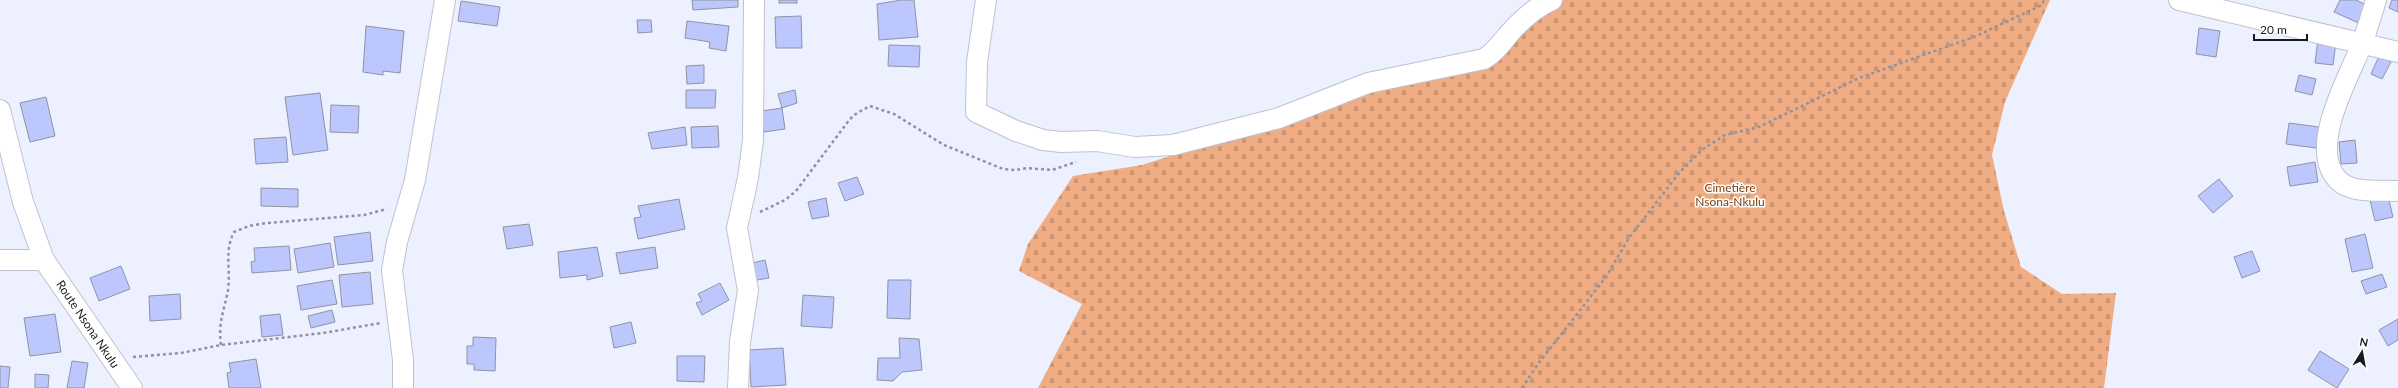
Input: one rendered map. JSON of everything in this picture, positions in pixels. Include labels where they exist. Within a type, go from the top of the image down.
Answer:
[{"type":"street","points":[[403,388],[403,360],[392,270],[397,242],[410,198],[445,0]]},
{"type":"street","points":[[738,388],[740,342],[748,290],[737,228],[748,178],[753,140],[754,0]]},
{"type":"street","points":[[986,0],[977,62],[976,112],[1016,131],[1043,140],[1061,142],[1097,141],[1135,147],[1173,145],[1202,138],[1279,118],[1368,83],[1484,59],[1492,54],[1510,33],[1533,11],[1552,0]]},
{"type":"street","points":[[2179,0],[2398,52]]},
{"type":"street","points":[[2376,0],[2362,43],[2329,126],[2327,143],[2329,164],[2332,172],[2340,182],[2354,188],[2398,191]]},
{"type":"street","name":"Route Nsona Nkulu","points":[[0,110],[23,202],[44,260],[132,388]]},
{"type":"street","points":[[0,260],[44,260]]},
{"type":"path","points":[[1522,388],[1538,364],[1606,277],[1630,238],[1679,173],[1703,149],[1725,135],[1759,127],[1859,78],[1974,37],[2042,5],[2044,0]]},
{"type":"path","points":[[737,228],[752,215],[790,197],[807,179],[850,120],[870,106],[894,114],[944,145],[1003,169],[1015,170],[1026,168],[1052,170],[1081,160]]},
{"type":"path","points":[[221,345],[219,327],[228,289],[228,242],[234,232],[249,226],[292,220],[364,215],[383,211],[410,198]]},
{"type":"path","points":[[113,362],[136,356],[181,353],[221,345],[322,333],[397,320]]},
{"type":"green space","name":"Cimetière Nsona-Nkulu","points":[[1561,0],[2050,0],[2005,102],[1992,155],[2004,211],[2021,267],[2062,294],[2116,293],[2104,388],[1038,388],[1082,304],[1019,271],[1028,244],[1073,176],[1142,165],[1390,86],[1488,64],[1535,19]]},
{"type":"building","points":[[692,0],[738,0],[738,7],[693,10]]},
{"type":"building","points":[[779,0],[797,0],[797,3],[779,3]]},
{"type":"building","points":[[902,0],[914,0],[918,37],[879,40],[877,4]]},
{"type":"building","points":[[2340,0],[2356,0],[2369,6],[2361,24],[2334,12]]},
{"type":"building","points":[[2392,0],[2398,0],[2398,12],[2389,8]]},
{"type":"building","points":[[461,1],[500,7],[497,26],[458,21]]},
{"type":"building","points":[[801,16],[802,48],[776,48],[775,17]]},
{"type":"building","points":[[637,20],[651,20],[652,32],[638,33]]},
{"type":"building","points":[[687,21],[729,26],[726,51],[709,48],[710,42],[685,38]]},
{"type":"building","points":[[366,26],[404,31],[400,73],[383,71],[383,75],[363,72]]},
{"type":"building","points":[[2199,28],[2220,31],[2216,57],[2196,54]]},
{"type":"building","points":[[2318,39],[2336,42],[2333,65],[2315,63]]},
{"type":"building","points":[[889,45],[920,46],[919,67],[888,66]]},
{"type":"building","points":[[2379,56],[2391,62],[2382,79],[2371,74]]},
{"type":"building","points":[[704,65],[704,83],[687,84],[686,66]]},
{"type":"building","points":[[2299,75],[2316,79],[2312,95],[2295,91]]},
{"type":"building","points":[[686,90],[716,90],[715,108],[686,108]]},
{"type":"building","points":[[795,90],[797,103],[782,108],[778,94]]},
{"type":"building","points":[[320,93],[328,150],[293,155],[285,97]]},
{"type":"building","points":[[46,97],[55,136],[30,142],[20,103]]},
{"type":"building","points":[[331,105],[359,106],[358,133],[330,132]]},
{"type":"building","points":[[782,108],[785,129],[764,132],[761,111]]},
{"type":"building","points":[[2289,123],[2319,127],[2316,148],[2286,144]]},
{"type":"building","points":[[718,126],[719,147],[692,148],[691,127]]},
{"type":"building","points":[[685,127],[687,145],[652,149],[648,133]]},
{"type":"building","points":[[286,137],[288,162],[256,164],[254,139]]},
{"type":"building","points":[[2355,140],[2357,163],[2341,164],[2339,142]]},
{"type":"building","points":[[2315,162],[2318,182],[2290,186],[2287,167]]},
{"type":"building","points":[[857,177],[864,194],[845,201],[838,183]]},
{"type":"building","points":[[2219,179],[2233,196],[2213,213],[2198,196]]},
{"type":"building","points":[[261,188],[298,189],[298,207],[261,206]]},
{"type":"building","points":[[2388,196],[2393,217],[2375,221],[2370,200]]},
{"type":"building","points":[[826,198],[829,216],[812,219],[808,202]]},
{"type":"building","points":[[679,199],[685,229],[638,239],[634,218],[641,217],[638,206]]},
{"type":"building","points":[[529,224],[533,245],[507,249],[503,227]]},
{"type":"building","points":[[370,232],[373,261],[338,265],[334,237]]},
{"type":"building","points":[[2365,234],[2373,268],[2352,272],[2345,239]]},
{"type":"building","points":[[330,243],[334,267],[298,273],[294,249]]},
{"type":"building","points":[[289,246],[291,270],[252,273],[251,262],[255,261],[254,248]]},
{"type":"building","points":[[597,247],[603,276],[587,280],[587,275],[560,278],[558,252]]},
{"type":"building","points":[[655,247],[658,268],[620,274],[616,253]]},
{"type":"building","points":[[2252,251],[2260,271],[2242,278],[2234,257]]},
{"type":"building","points":[[765,260],[769,278],[751,281],[748,264]]},
{"type":"building","points":[[121,266],[130,289],[99,301],[90,278]]},
{"type":"building","points":[[370,272],[373,304],[342,307],[339,275]]},
{"type":"building","points":[[2382,274],[2387,287],[2366,294],[2361,281]]},
{"type":"building","points":[[332,280],[337,304],[301,310],[297,286]]},
{"type":"building","points":[[888,280],[911,280],[910,319],[887,318]]},
{"type":"building","points":[[720,283],[729,300],[702,315],[696,303],[702,301],[698,294]]},
{"type":"building","points":[[180,294],[181,319],[150,321],[149,296]]},
{"type":"building","points":[[803,295],[834,297],[832,328],[801,326]]},
{"type":"building","points":[[332,310],[335,322],[311,328],[308,316]]},
{"type":"building","points":[[55,314],[61,352],[30,356],[24,318]]},
{"type":"building","points":[[280,314],[283,335],[262,337],[260,316]]},
{"type":"building","points":[[2398,319],[2398,340],[2388,346],[2379,330]]},
{"type":"building","points":[[631,322],[636,343],[614,348],[610,327]]},
{"type":"building","points":[[473,337],[496,338],[495,371],[474,370],[474,364],[467,364],[467,346],[473,346]]},
{"type":"building","points":[[899,338],[919,339],[922,370],[902,372],[893,381],[877,380],[878,358],[900,358]]},
{"type":"building","points":[[783,348],[786,385],[751,387],[749,350]]},
{"type":"building","points":[[2320,351],[2349,369],[2337,388],[2308,370]]},
{"type":"building","points":[[677,356],[705,356],[704,382],[677,381]]},
{"type":"building","points":[[256,359],[261,388],[229,388],[227,373],[231,372],[229,363]]},
{"type":"building","points":[[72,361],[88,363],[84,388],[67,388]]},
{"type":"building","points":[[0,366],[10,367],[8,388],[0,388]]},
{"type":"building","points":[[35,374],[49,375],[48,388],[35,388]]}]
